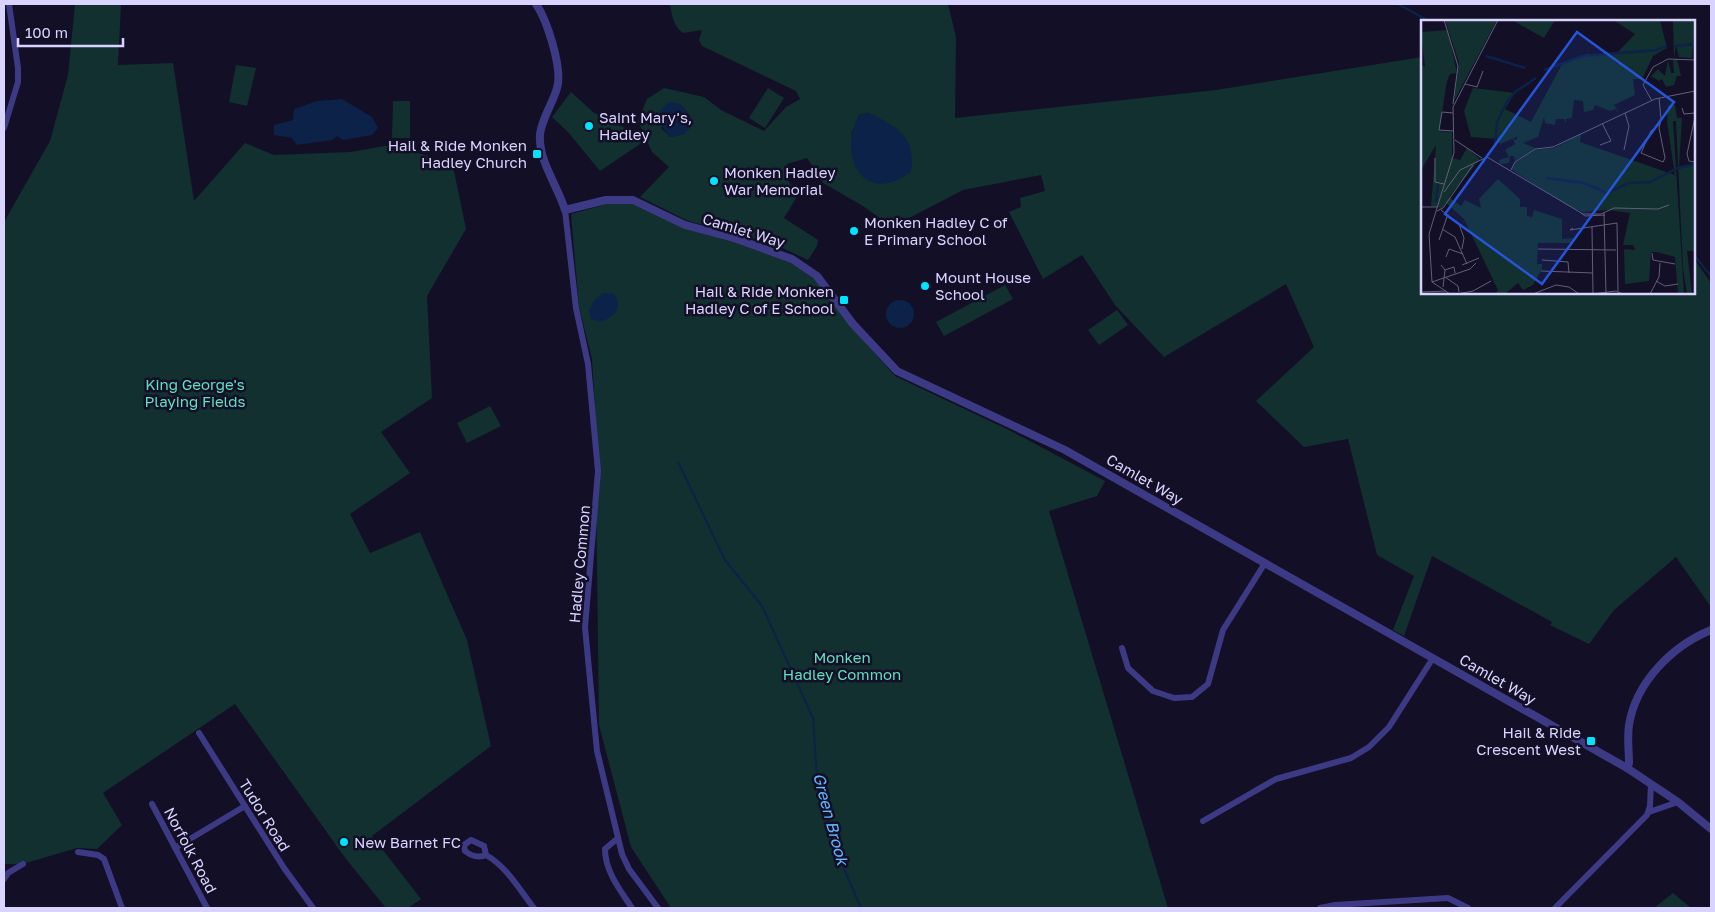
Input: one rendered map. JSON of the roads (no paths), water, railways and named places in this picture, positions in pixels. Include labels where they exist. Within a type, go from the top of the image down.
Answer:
[{"type":"street","points":[[4,128],[18,82],[18,68],[9,4]]},
{"type":"street","points":[[536,4],[542,14],[559,72],[558,85],[540,134],[548,170],[565,210]]},
{"type":"street","points":[[4,24],[11,23]]},
{"type":"street","name":"Camlet Way","points":[[565,210],[606,200],[633,200],[647,205],[685,226],[734,238],[792,259],[817,276],[853,324],[897,371],[1058,446],[1627,768],[1678,802],[1711,829]]},
{"type":"street","name":"Hadley Common","points":[[565,210],[575,301],[588,364],[598,471],[585,627],[597,751],[618,838],[629,869],[658,908]]},
{"type":"street","points":[[1122,648],[1128,668],[1153,692],[1174,698],[1192,697],[1208,684],[1223,630],[1265,563]]},
{"type":"street","points":[[1627,768],[1629,763],[1629,724],[1641,691],[1673,652],[1711,630]]},
{"type":"street","points":[[1203,821],[1276,779],[1350,758],[1369,747],[1389,727],[1432,658]]},
{"type":"street","name":"Tudor Road","points":[[199,733],[295,885],[313,908]]},
{"type":"street","points":[[1649,812],[1651,784]]},
{"type":"street","points":[[1555,908],[1649,812],[1678,802]]},
{"type":"street","name":"Norfolk Road","points":[[152,804],[207,908]]},
{"type":"street","points":[[175,848],[245,806]]},
{"type":"street","points":[[618,838],[605,849],[605,860],[611,874],[632,908]]},
{"type":"street","points":[[78,852],[98,855],[104,859],[122,908]]},
{"type":"street","points":[[486,855],[497,861],[507,872],[534,908]]},
{"type":"street","points":[[4,879],[8,873],[23,864]]},
{"type":"street","points":[[1320,908],[1335,905],[1448,898],[1468,908]]},
{"type":"water","points":[[342,99],[372,117],[378,128],[372,135],[343,140],[337,136],[332,140],[297,145],[292,138],[274,135],[274,125],[293,120],[294,109],[317,101]]},
{"type":"water","points":[[671,102],[680,104],[691,117],[690,128],[684,134],[670,137],[663,128],[660,114],[665,105]]},
{"type":"water","points":[[868,113],[888,123],[903,134],[911,150],[911,172],[894,181],[879,184],[867,180],[858,172],[853,160],[851,146],[853,131],[859,115]]},
{"type":"water","points":[[603,293],[614,294],[617,299],[618,308],[610,317],[601,322],[591,319],[589,310],[595,299]]},
{"type":"water","points":[[900,300],[910,304],[914,314],[910,324],[900,328],[890,324],[886,314],[890,304]]},
{"type":"waterway","points":[[1398,4],[1427,20]]},
{"type":"waterway","points":[[1695,256],[1711,276]]},
{"type":"waterway","name":"Green Brook","points":[[678,462],[725,560],[762,606],[813,718],[817,779],[838,855],[861,908]]},
{"type":"place","name":"Saint Mary's, Hadley","points":[[589,126]]},
{"type":"place","name":"Hail & Ride Monken Hadley Church","points":[[537,154]]},
{"type":"place","name":"Monken Hadley War Memorial","points":[[714,181]]},
{"type":"place","name":"Monken Hadley C of E Primary School","points":[[854,231]]},
{"type":"place","name":"Mount House School","points":[[925,286]]},
{"type":"place","name":"Hail & Ride Monken Hadley C of E School","points":[[844,300]]},
{"type":"place","name":"Hail & Ride Crescent West","points":[[1591,741]]},
{"type":"place","name":"New Barnet FC","points":[[344,842]]},
{"type":"park label","name":"King George's Playing Fields","points":[[195,392]]},
{"type":"park label","name":"Monken Hadley Common","points":[[842,666]]}]
